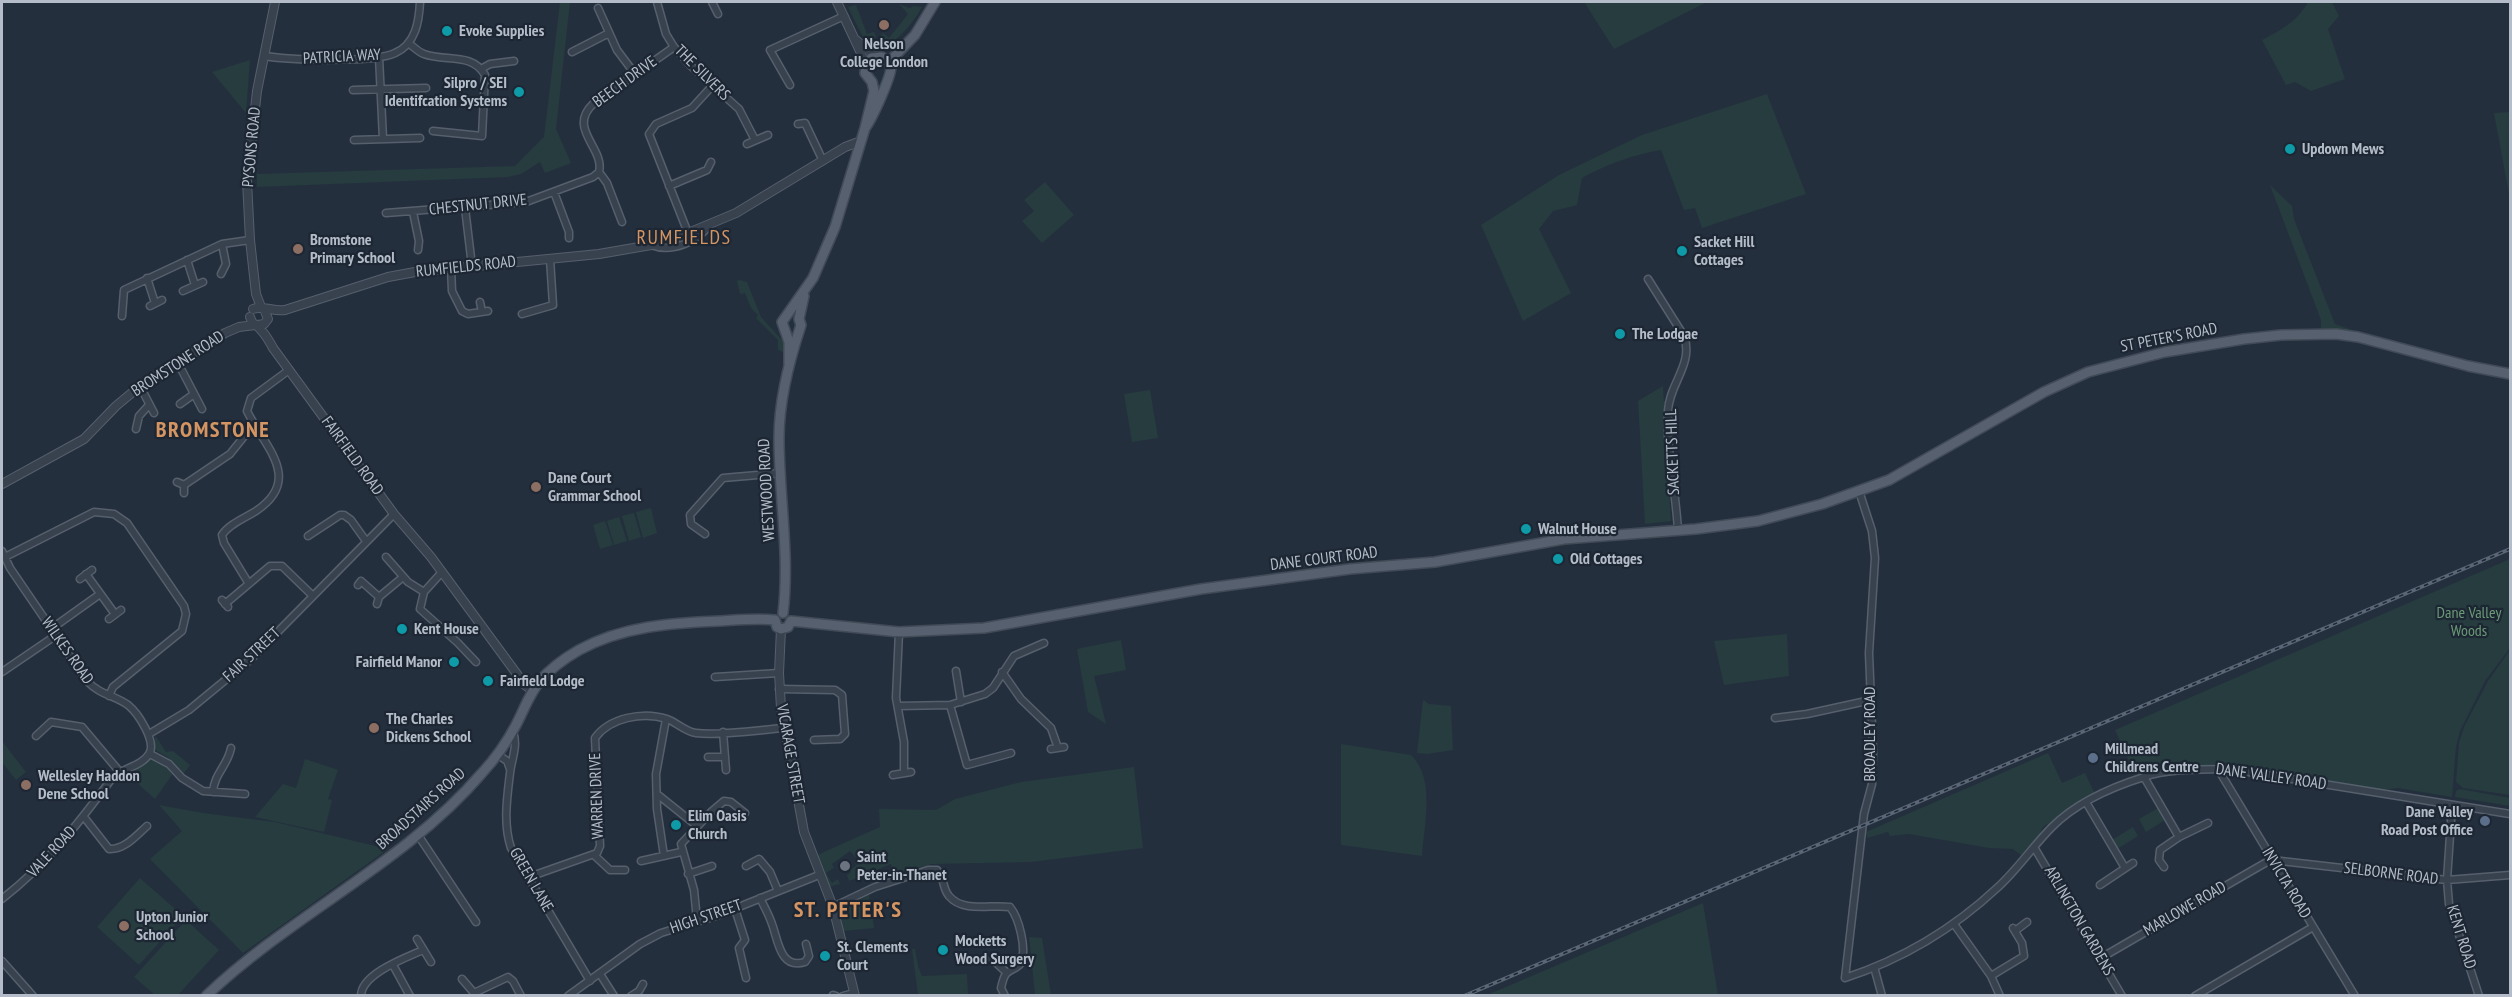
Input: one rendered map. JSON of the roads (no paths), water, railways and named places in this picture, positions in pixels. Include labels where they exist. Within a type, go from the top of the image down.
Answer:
[{"type":"main road","points":[[889,62],[915,35],[935,2]]},
{"type":"main road","points":[[805,292],[799,319],[801,325],[799,331],[794,334],[786,332],[782,322],[805,292],[821,263],[866,128],[874,92],[872,82],[866,76],[865,69],[868,61],[893,48],[917,29]]},
{"type":"main road","points":[[866,128],[872,119],[891,70],[889,62],[877,56]]},
{"type":"main road","points":[[872,82],[882,82],[888,78]]},
{"type":"main road","points":[[788,315],[794,315],[799,319]]},
{"type":"main road","name":"WESTWOOD ROAD","points":[[783,613],[786,569],[779,436],[784,385],[799,331]]},
{"type":"main road","name":"WESTWOOD ROAD","points":[[786,332],[789,366]]},
{"type":"main road","name":"ST PETER'S ROAD","points":[[1859,491],[1889,480],[2069,380],[2110,365],[2165,352],[2281,335],[2336,334],[2358,337],[2511,374]]},
{"type":"main road","name":"DANE COURT ROAD","points":[[791,621],[899,632],[1005,626],[1223,586],[1350,569],[1435,562],[1564,539],[1728,526],[1778,516],[1859,491]]},
{"type":"main road","points":[[783,613],[788,615],[791,621],[788,627],[781,629],[777,627],[775,621],[777,616],[783,613]]},
{"type":"main road","name":"BROADSTAIRS ROAD","points":[[206,996],[248,961],[418,835],[469,787],[498,754],[513,731],[533,691],[555,667],[579,650],[612,636],[644,627],[672,623],[775,621]]},
{"type":"street","name":"PYSONS ROAD","points":[[257,310],[247,181],[257,91],[275,2]]},
{"type":"street","points":[[420,2],[419,21],[408,43],[422,53],[470,61],[481,69],[486,82],[482,136],[433,130]]},
{"type":"street","name":"THE SILVERS","points":[[657,2],[664,27],[674,47],[691,66],[739,109],[755,140]]},
{"type":"street","points":[[712,2],[718,14]]},
{"type":"street","points":[[837,2],[855,39],[865,69]]},
{"type":"street","points":[[598,8],[609,33],[635,74]]},
{"type":"street","points":[[790,85],[770,50],[844,16]]},
{"type":"street","points":[[572,52],[609,33]]},
{"type":"street","points":[[855,39],[877,56]]},
{"type":"street","name":"PATRICIA WAY","points":[[265,56],[294,60],[379,57],[395,53],[408,43]]},
{"type":"street","name":"BEECH DRIVE","points":[[622,222],[607,183],[599,172],[599,163],[584,126],[585,115],[593,104],[674,47]]},
{"type":"street","points":[[379,57],[383,139]]},
{"type":"street","points":[[481,69],[490,64],[514,61]]},
{"type":"street","points":[[688,233],[650,140],[650,131],[656,124],[692,108],[713,86]]},
{"type":"street","points":[[353,90],[426,88]]},
{"type":"street","points":[[798,124],[805,123],[823,161]]},
{"type":"street","points":[[747,144],[768,135]]},
{"type":"street","points":[[354,140],[420,138]]},
{"type":"street","name":"RUMFIELDS ROAD","points":[[262,323],[285,310],[388,277],[451,268],[625,251],[651,245],[711,224],[761,199],[845,147],[861,141]]},
{"type":"street","points":[[669,186],[707,170],[711,162]]},
{"type":"street","name":"CHESTNUT DRIVE","points":[[386,213],[526,202],[593,177],[599,172]]},
{"type":"street","points":[[554,192],[569,232],[569,238]]},
{"type":"street","points":[[465,208],[472,266]]},
{"type":"street","points":[[413,212],[419,241],[418,250]]},
{"type":"street","name":"RUMFIELDS ROAD","points":[[651,245],[661,249],[687,244],[705,233],[711,224]]},
{"type":"street","points":[[122,316],[124,290],[222,244],[250,240]]},
{"type":"street","points":[[221,274],[226,264],[222,244]]},
{"type":"street","points":[[522,314],[553,308],[550,259]]},
{"type":"street","points":[[187,260],[195,285]]},
{"type":"street","points":[[451,268],[452,291],[462,311],[468,314],[485,311],[480,302]]},
{"type":"street","points":[[147,278],[156,303]]},
{"type":"street","name":"SACKETTS HILL","points":[[1648,279],[1687,344],[1687,355],[1668,408],[1670,458],[1678,531]]},
{"type":"street","points":[[183,291],[203,282]]},
{"type":"street","points":[[257,310],[262,323]]},
{"type":"street","points":[[257,310],[262,323]]},
{"type":"street","name":"RUMFIELDS ROAD","points":[[257,310],[285,310]]},
{"type":"street","name":"BROMSTONE ROAD","points":[[2,484],[84,439],[116,406],[140,386],[239,327],[257,310]]},
{"type":"street","name":"BROMSTONE ROAD","points":[[239,327],[262,323]]},
{"type":"street","name":"FAIRFIELD ROAD","points":[[262,323],[267,336],[289,370],[394,514],[442,573],[525,685],[533,691]]},
{"type":"street","points":[[178,363],[202,409]]},
{"type":"street","points":[[222,535],[258,510],[270,499],[276,488],[279,475],[278,463],[248,411],[251,398],[289,370]]},
{"type":"street","points":[[140,386],[154,413]]},
{"type":"street","points":[[180,404],[194,394]]},
{"type":"street","points":[[136,429],[139,416],[149,405]]},
{"type":"street","points":[[184,493],[181,484],[230,454],[254,424]]},
{"type":"street","points":[[705,534],[696,529],[689,520],[692,512],[723,478],[781,473]]},
{"type":"street","name":"BROADLEY ROAD","points":[[1845,978],[1864,814],[1872,784],[1869,652],[1875,558],[1872,531],[1859,491]]},
{"type":"street","points":[[3,554],[94,512],[114,514],[127,523],[184,606],[186,614],[182,631],[112,687],[109,696]]},
{"type":"street","name":"FAIR STREET","points":[[149,734],[189,710],[250,659],[394,514]]},
{"type":"street","points":[[308,536],[320,524],[344,515],[351,520],[366,541]]},
{"type":"street","points":[[690,537],[696,529]]},
{"type":"street","points":[[213,531],[222,535]]},
{"type":"street","points":[[222,535],[224,543],[249,584]]},
{"type":"street","name":"WILKES ROAD","points":[[3,554],[10,568],[87,681],[96,691],[128,705],[149,734]]},
{"type":"street","points":[[386,557],[403,577],[424,592]]},
{"type":"street","points":[[225,604],[275,564],[282,566],[313,596]]},
{"type":"street","points":[[442,573],[424,592],[420,609],[476,662]]},
{"type":"street","points":[[86,574],[115,614]]},
{"type":"street","points":[[358,585],[361,581],[378,600],[403,577]]},
{"type":"street","points":[[51,629],[100,594]]},
{"type":"street","name":"VICARAGE STREET","points":[[781,629],[779,689],[804,832],[833,907],[855,994]]},
{"type":"street","points":[[899,632],[897,706],[904,742],[904,773]]},
{"type":"street","points":[[2,672],[55,636]]},
{"type":"street","points":[[897,706],[950,705],[985,694],[993,688],[1014,656],[1044,643]]},
{"type":"street","points":[[956,671],[961,702]]},
{"type":"street","points":[[1002,672],[1021,699],[1051,728],[1058,748]]},
{"type":"street","points":[[720,674],[779,673]]},
{"type":"street","points":[[779,689],[835,690],[842,695],[847,729],[845,734],[840,739],[818,737]]},
{"type":"street","points":[[1775,718],[1807,714],[1871,700]]},
{"type":"street","points":[[950,705],[965,767],[1008,754],[1007,762]]},
{"type":"street","name":"WARREN DRIVE","points":[[529,877],[595,856],[600,846],[595,738],[602,729],[617,721],[650,716],[666,719]]},
{"type":"street","points":[[36,736],[51,719],[82,727],[119,771],[144,760],[150,754],[152,747],[149,734]]},
{"type":"street","points":[[664,856],[656,774],[666,719],[693,733],[784,728]]},
{"type":"street","name":"GREEN LANE","points":[[513,731],[516,741],[510,770],[506,817],[507,835],[512,848],[591,981]]},
{"type":"street","points":[[723,732],[726,770]]},
{"type":"street","points":[[213,792],[215,776],[227,762],[231,747]]},
{"type":"street","points":[[150,754],[169,764],[192,786],[203,791],[245,794]]},
{"type":"street","points":[[498,754],[507,761],[515,754]]},
{"type":"street","points":[[708,757],[725,757]]},
{"type":"street","name":"GREEN LANE","points":[[507,761],[510,770]]},
{"type":"street","name":"INVICTA ROAD","points":[[2218,769],[2355,996]]},
{"type":"street","name":"DANE VALLEY ROAD","points":[[1845,978],[1915,949],[1954,924],[1998,887],[2054,825],[2086,802],[2144,777],[2170,771],[2230,769],[2511,814]]},
{"type":"street","name":"VALE ROAD","points":[[2,899],[31,876],[84,817],[119,771]]},
{"type":"street","points":[[893,775],[911,772]]},
{"type":"street","points":[[2144,777],[2179,837]]},
{"type":"street","points":[[237,794],[238,802]]},
{"type":"street","points":[[657,794],[697,826]]},
{"type":"street","points":[[697,920],[694,890],[681,852],[681,844],[724,801],[745,813]]},
{"type":"street","points":[[737,807],[741,801]]},
{"type":"street","points":[[2086,802],[2125,868]]},
{"type":"street","name":"KENT ROAD","points":[[2452,806],[2447,880],[2449,904],[2479,996]]},
{"type":"street","points":[[84,817],[109,849],[118,849],[145,830]]},
{"type":"street","points":[[2163,867],[2158,855],[2160,850],[2179,837],[2208,823]]},
{"type":"street","points":[[418,835],[475,923]]},
{"type":"street","name":"ARLINGTON GARDENS","points":[[2034,847],[2122,996]]},
{"type":"street","points":[[641,861],[681,852]]},
{"type":"street","points":[[595,856],[607,868],[625,870]]},
{"type":"street","points":[[746,866],[759,859],[770,872],[778,891]]},
{"type":"street","name":"SELBORNE ROAD","points":[[2272,860],[2447,880],[2511,875]]},
{"type":"street","name":"MARLOWE ROAD","points":[[2099,959],[2272,860]]},
{"type":"street","points":[[2100,885],[2133,863]]},
{"type":"street","points":[[688,874],[712,866]]},
{"type":"street","points":[[833,907],[875,887],[928,870],[937,870],[942,875],[946,892],[956,902],[966,906],[1010,907],[1021,936],[1022,959],[1020,965],[1006,973],[1001,988],[1005,996]]},
{"type":"street","name":"HIGH STREET","points":[[568,996],[640,944],[661,933],[735,909],[819,875]]},
{"type":"street","points":[[760,898],[772,922],[784,957],[795,964],[805,962],[809,956],[806,944]]},
{"type":"street","points":[[735,909],[745,940],[739,948],[746,978]]},
{"type":"street","points":[[1991,976],[2024,956],[2022,943],[2014,930],[2027,922]]},
{"type":"street","points":[[1954,924],[1991,976],[2001,996]]},
{"type":"street","points":[[2195,996],[2313,927]]},
{"type":"street","points":[[417,939],[431,962]]},
{"type":"street","points":[[361,996],[361,990],[366,982],[423,950]]},
{"type":"street","points":[[992,959],[1006,973]]},
{"type":"street","points":[[2,961],[33,996]]},
{"type":"street","points":[[393,965],[410,996]]},
{"type":"street","points":[[1874,967],[1882,996]]},
{"type":"street","points":[[600,974],[614,996]]},
{"type":"street","points":[[462,979],[474,993],[491,989],[508,977],[513,981],[521,996]]},
{"type":"street","points":[[631,996],[639,991],[643,984]]},
{"type":"street","points":[[843,996],[855,994]]},
{"type":"railway","points":[[1464,996],[2510,549]]},
{"type":"place","name":"Nelson College London","points":[[884,25]]},
{"type":"place","name":"Evoke Supplies","points":[[447,31]]},
{"type":"place","name":"Silpro / SEI Identifcation Systems","points":[[519,92]]},
{"type":"place","name":"Updown Mews","points":[[2290,149]]},
{"type":"place","name":"Bromstone Primary School","points":[[298,249]]},
{"type":"place","name":"Sacket Hill Cottages","points":[[1682,251]]},
{"type":"place","name":"The Lodgae","points":[[1620,334]]},
{"type":"place","name":"Dane Court Grammar School","points":[[536,487]]},
{"type":"place","name":"Walnut House","points":[[1526,529]]},
{"type":"place","name":"Old Cottages","points":[[1558,559]]},
{"type":"place","name":"Kent House","points":[[402,629]]},
{"type":"place","name":"Fairfield Manor","points":[[454,662]]},
{"type":"place","name":"Fairfield Lodge","points":[[488,681]]},
{"type":"place","name":"The Charles Dickens School","points":[[374,728]]},
{"type":"place","name":"Millmead Childrens Centre","points":[[2093,758]]},
{"type":"place","name":"Wellesley Haddon Dene School","points":[[26,785]]},
{"type":"place","name":"Dane Valley Road Post Office","points":[[2485,821]]},
{"type":"place","name":"Elim Oasis Church","points":[[676,825]]},
{"type":"place","name":"Saint Peter-in-Thanet","points":[[845,866]]},
{"type":"place","name":"Upton Junior School","points":[[124,926]]},
{"type":"place","name":"Mocketts Wood Surgery","points":[[943,950]]},
{"type":"place","name":"St. Clements Court","points":[[825,956]]},
{"type":"district","name":"RUMFIELDS","points":[[684,238]]},
{"type":"district","name":"BROMSTONE","points":[[213,431]]},
{"type":"district","name":"ST. PETER'S","points":[[848,911]]},
{"type":"park label","name":"Dane Valley Woods","points":[[2469,622]]}]
